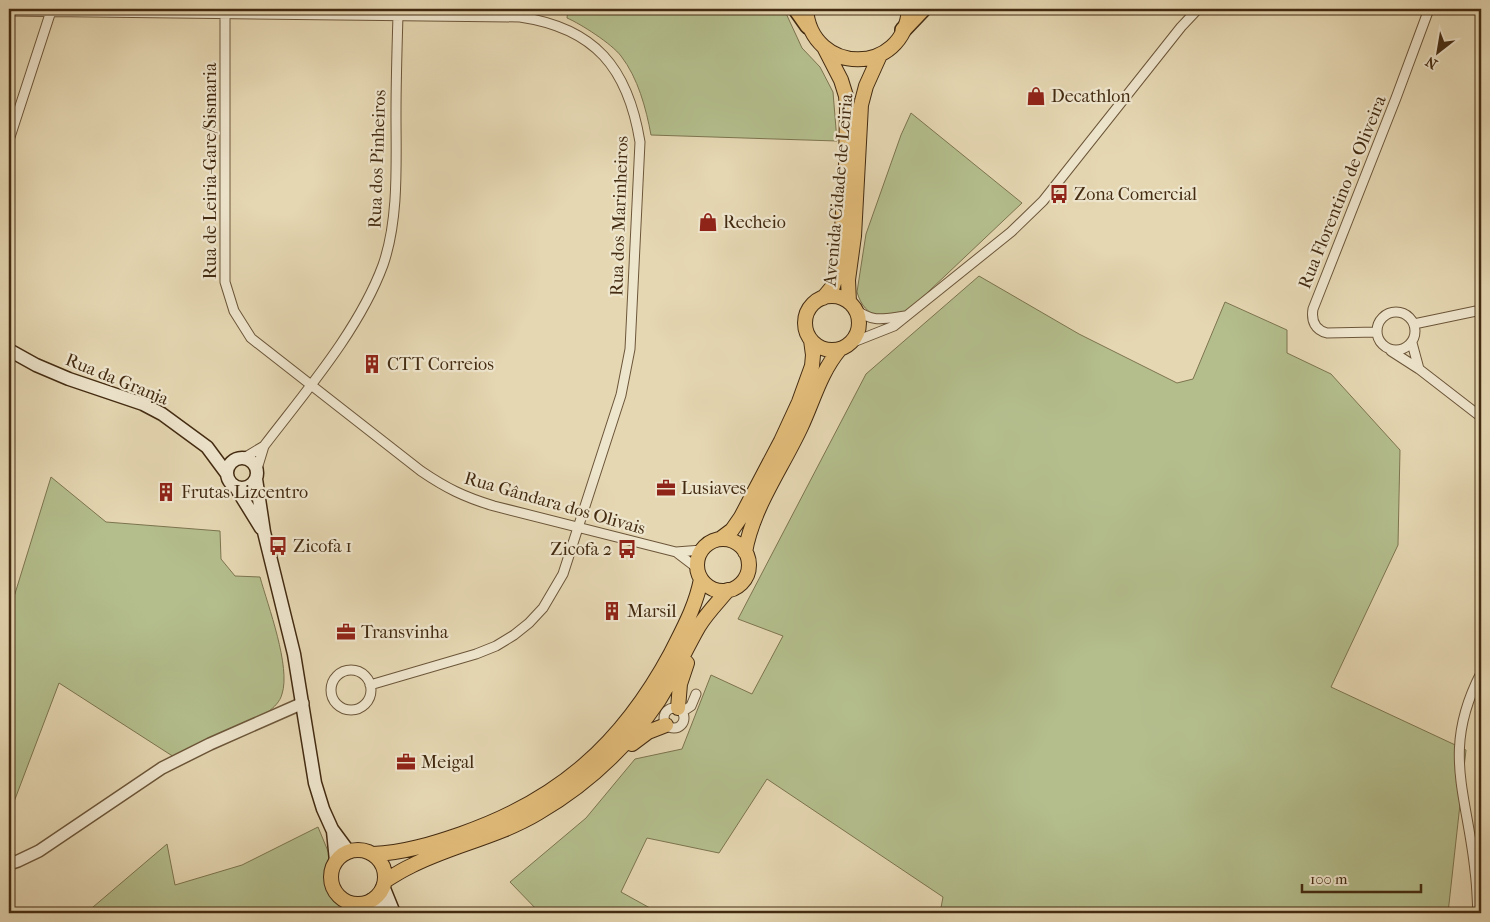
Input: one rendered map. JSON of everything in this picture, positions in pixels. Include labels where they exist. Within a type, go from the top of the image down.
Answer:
[{"type":"highway","points":[[796,9],[808,26]]},
{"type":"highway","points":[[903,30],[923,9]]},
{"type":"main road","points":[[806,9],[808,26],[813,35],[824,47],[852,60],[867,60],[880,55],[894,44],[903,30],[909,9]]},
{"type":"main road","name":"Avenida Cidade de Leiria","points":[[823,298],[833,286],[844,215],[847,109],[841,80],[824,47]]},
{"type":"main road","name":"Avenida Cidade de Leiria","points":[[852,305],[848,280],[854,236],[861,105],[866,86],[880,55]]},
{"type":"main road","points":[[336,861],[349,852],[361,850],[373,854],[403,852],[485,825],[540,798],[577,771],[627,722],[650,690],[687,622],[699,593],[698,558],[702,550],[732,530],[741,518],[799,402],[812,366],[813,355],[811,340],[806,329],[806,316],[812,305],[823,298],[839,297],[852,305],[859,319],[856,336],[845,346],[821,375],[801,428],[752,526],[745,552],[748,567],[746,575],[736,588],[716,590],[710,588],[699,574]]},
{"type":"main road","points":[[811,340],[824,349],[845,346]]},
{"type":"main road","name":"Rua da Granja","points":[[9,350],[69,379],[148,406],[173,421],[207,448],[227,474]]},
{"type":"main road","name":"Rua da Granja","points":[[207,448],[240,459]]},
{"type":"main road","points":[[264,532],[227,474],[230,464],[240,459],[252,462],[256,474],[264,532],[294,654],[314,778],[323,809],[332,829],[349,852]]},
{"type":"main road","points":[[235,486],[249,486],[256,474]]},
{"type":"main road","points":[[720,539],[732,541],[745,552]]},
{"type":"main road","points":[[603,765],[627,740],[655,704],[701,624],[728,590]]},
{"type":"main road","points":[[680,710],[680,684],[695,634]]},
{"type":"main road","points":[[332,829],[336,861],[332,880],[336,892],[352,903],[365,902],[378,894],[384,883],[412,865],[489,837],[520,823],[554,803],[648,732],[666,725]]},
{"type":"main road","points":[[373,854],[383,866],[384,883],[394,912]]},
{"type":"main road","points":[[371,900],[394,912]]},
{"type":"street","points":[[845,346],[894,326],[1003,239],[1043,201],[1181,27],[1198,9]]},
{"type":"street","name":"Rua Florentino de Oliveira","points":[[1377,332],[1322,332],[1313,324],[1312,317],[1316,301],[1430,9]]},
{"type":"street","name":"Rua dos Marinheiros","points":[[9,11],[520,17],[542,20],[564,28],[593,44],[605,56],[622,82],[633,108],[640,142],[630,349],[621,394],[564,574],[543,608],[529,623],[496,646],[476,654],[370,685]]},
{"type":"street","points":[[9,140],[51,11]]},
{"type":"street","name":"Rua de Leiria-Gare/Sismaria","points":[[225,13],[225,282],[234,311],[251,338],[311,384]]},
{"type":"street","name":"Rua dos Pinheiros","points":[[256,474],[264,446],[354,324],[364,308],[384,264],[390,240],[396,187],[398,15]]},
{"type":"street","points":[[852,305],[862,315],[874,319],[908,315]]},
{"type":"street","points":[[1414,324],[1481,310]]},
{"type":"street","points":[[1387,348],[1398,350],[1408,347],[1415,337],[1414,324],[1411,319],[1401,312],[1390,313],[1380,320],[1377,332],[1378,338],[1387,348],[1419,369],[1481,417]]},
{"type":"street","points":[[1412,343],[1419,369]]},
{"type":"street","name":"Rua Gândara dos Olivais","points":[[311,384],[421,471],[446,488],[467,498],[676,552],[702,550]]},
{"type":"street","name":"Rua dos Pinheiros","points":[[240,459],[264,446]]},
{"type":"street","name":"Rua Gândara dos Olivais","points":[[676,552],[699,574]]},
{"type":"street","points":[[349,670],[362,673],[370,685],[370,697],[366,703],[356,710],[343,709],[334,701],[331,695],[332,681],[336,676],[349,670]]},
{"type":"street","points":[[1478,913],[1475,871],[1459,778],[1458,744],[1466,706],[1481,673]]},
{"type":"street","points":[[680,710],[684,722],[679,727],[672,728],[666,725],[664,718],[666,712],[671,708],[680,710],[691,706],[696,694]]},
{"type":"street","points":[[9,864],[39,851],[162,768],[210,744],[303,703]]},
{"type":"green space","points":[[568,9],[784,9],[802,48],[820,67],[833,92],[837,141],[651,135],[647,114],[627,65],[617,51],[604,40],[567,18]]},
{"type":"green space","points":[[911,113],[1022,203],[909,310],[892,315],[877,315],[865,308],[857,292],[866,234],[901,135]]},
{"type":"green space","points":[[979,276],[1079,334],[1177,383],[1193,379],[1225,302],[1287,330],[1287,353],[1331,374],[1400,450],[1398,545],[1331,687],[1466,750],[1448,913],[940,913],[943,897],[767,779],[719,853],[647,838],[621,892],[659,913],[540,913],[510,882],[586,818],[635,759],[682,749],[711,675],[752,694],[783,636],[738,619],[866,374]]},
{"type":"green space","points":[[51,477],[106,522],[220,531],[221,559],[235,576],[260,577],[281,653],[284,682],[280,699],[268,712],[174,757],[59,683],[9,815],[9,613]]},
{"type":"green space","points":[[318,827],[330,856],[325,872],[325,881],[331,895],[336,901],[353,907],[372,904],[381,913],[86,913],[167,844],[175,885],[242,865]]},
{"type":"place","name":"Decathlon","points":[[1036,96]]},
{"type":"place","name":"Zona Comercial","points":[[1059,194]]},
{"type":"place","name":"Recheio","points":[[708,222]]},
{"type":"place","name":"CTT Correios","points":[[372,364]]},
{"type":"place","name":"Lusiaves","points":[[666,488]]},
{"type":"place","name":"Frutas Lizcentro","points":[[166,492]]},
{"type":"place","name":"Zicofa 1","points":[[278,546]]},
{"type":"place","name":"Zicofa 2","points":[[627,549]]},
{"type":"place","name":"Marsil","points":[[612,611]]},
{"type":"place","name":"Transvinha","points":[[346,632]]},
{"type":"place","name":"Meigal","points":[[406,762]]}]
